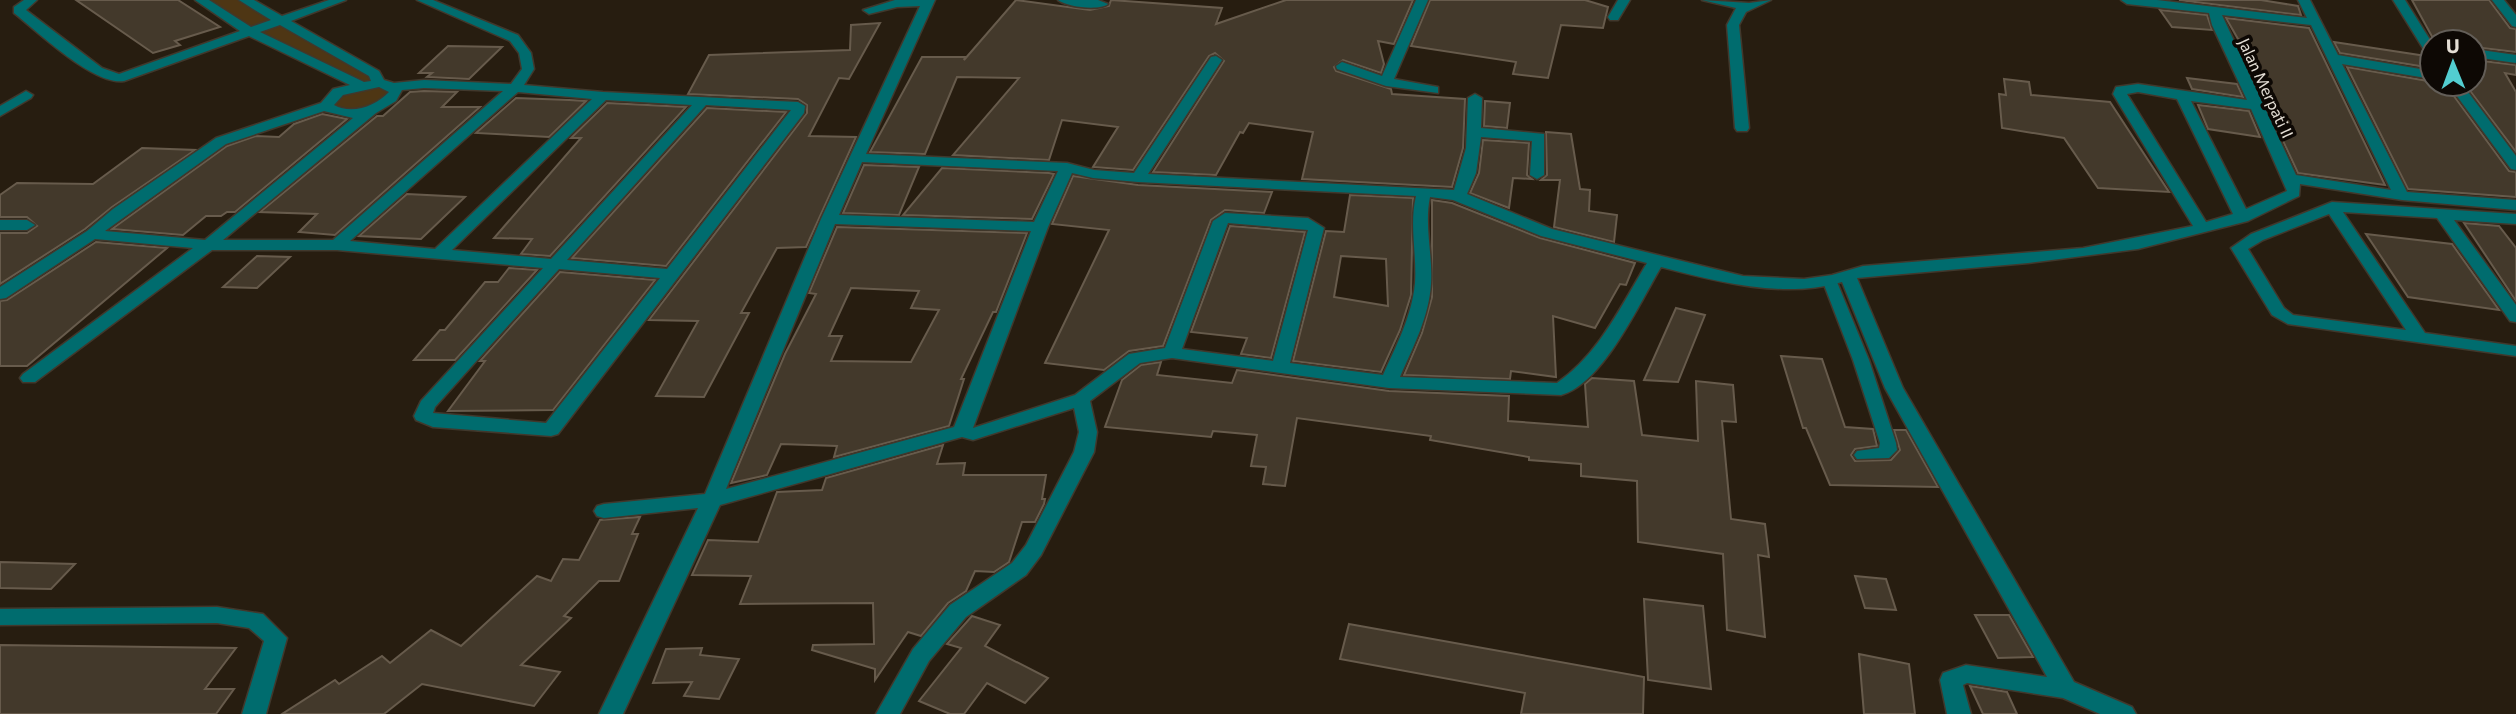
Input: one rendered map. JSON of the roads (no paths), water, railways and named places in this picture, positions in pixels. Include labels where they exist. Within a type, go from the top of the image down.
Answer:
[{"type":"street","points":[[31,0],[18,9],[97,71],[119,78],[340,0]]},
{"type":"street","points":[[201,0],[248,31],[359,85]]},
{"type":"street","points":[[245,0],[374,75],[379,83]]},
{"type":"street","points":[[337,245],[523,79],[528,62],[522,46],[514,38],[423,0]]},
{"type":"street","points":[[1064,0],[1102,4]]},
{"type":"street","points":[[1386,82],[1422,0]]},
{"type":"street","points":[[1614,17],[1624,0]]},
{"type":"street","points":[[1709,0],[1748,6]]},
{"type":"street","points":[[1742,128],[1733,25],[1735,16],[1748,6],[1765,0]]},
{"type":"street","points":[[2127,0],[2314,22]]},
{"type":"street","points":[[2304,0],[2402,196]]},
{"type":"street","points":[[2396,0],[2418,31]]},
{"type":"street","points":[[2497,0],[2516,23]]},
{"type":"street","points":[[869,10],[897,3],[928,1]]},
{"type":"street","points":[[611,714],[712,500],[829,219],[858,158],[895,67],[928,1]]},
{"type":"street","name":"Jalan Merpati II","points":[[2215,12],[2218,25],[2253,105],[2290,178]]},
{"type":"street","points":[[2488,55],[2516,58]]},
{"type":"street","points":[[2332,58],[2418,73]]},
{"type":"street","points":[[1138,178],[1216,60]]},
{"type":"street","points":[[1342,66],[1386,82],[1433,90]]},
{"type":"street","points":[[0,294],[92,234],[118,212],[221,141],[326,106],[338,92],[359,85],[379,83],[394,87],[424,84],[702,102],[794,104],[799,109],[551,430],[433,421],[423,416],[427,405],[558,264],[702,102]]},
{"type":"street","points":[[29,378],[208,245],[373,108],[395,95],[394,87]]},
{"type":"street","points":[[2202,228],[2120,94],[2121,90],[2128,88],[2253,105]]},
{"type":"street","points":[[0,113],[26,95]]},
{"type":"street","points":[[439,254],[603,96]]},
{"type":"street","points":[[2182,96],[2243,218]]},
{"type":"street","points":[[1459,196],[1469,171],[1475,98]]},
{"type":"street","points":[[2465,98],[2516,166]]},
{"type":"street","points":[[326,106],[342,113],[373,108]]},
{"type":"street","points":[[1474,132],[1539,137],[1537,175]]},
{"type":"street","points":[[858,158],[1067,167],[1093,174],[1138,178],[1459,196],[1536,230],[1758,284],[1839,279],[1863,271],[2120,247],[2243,218],[2294,192],[2290,178],[2402,196],[2516,205]]},
{"type":"street","points":[[962,431],[1040,227],[1067,167]]},
{"type":"street","points":[[1389,382],[1420,307],[1423,282],[1420,221],[1424,192]]},
{"type":"street","points":[[2332,207],[2419,337]]},
{"type":"street","points":[[2516,219],[2332,207],[2257,237],[2239,248],[2278,311],[2288,319],[2516,351]]},
{"type":"street","points":[[2442,215],[2516,317]]},
{"type":"street","points":[[829,219],[1040,227]]},
{"type":"street","points":[[1172,353],[1223,219],[1313,224],[1316,228],[1280,368]]},
{"type":"street","points":[[0,225],[27,225]]},
{"type":"street","points":[[92,234],[208,245],[337,245],[670,274]]},
{"type":"street","points":[[604,511],[712,500],[962,431],[973,434],[1081,399],[1135,358],[1172,353],[1389,382],[1560,389],[1571,383],[1603,346],[1657,261]]},
{"type":"street","points":[[1839,279],[1894,388],[2066,689]]},
{"type":"street","points":[[888,714],[921,655],[958,611],[1019,569],[1034,550],[1084,452],[1088,432],[1081,399]]},
{"type":"street","points":[[0,617],[217,615],[255,620],[276,638],[254,714]]},
{"type":"street","points":[[1959,714],[1951,680],[1966,674],[2066,689],[2124,714]]},
{"type":"lane","points":[[1839,279],[1861,360],[1888,443],[1888,450],[1883,454],[1863,455]]}]
